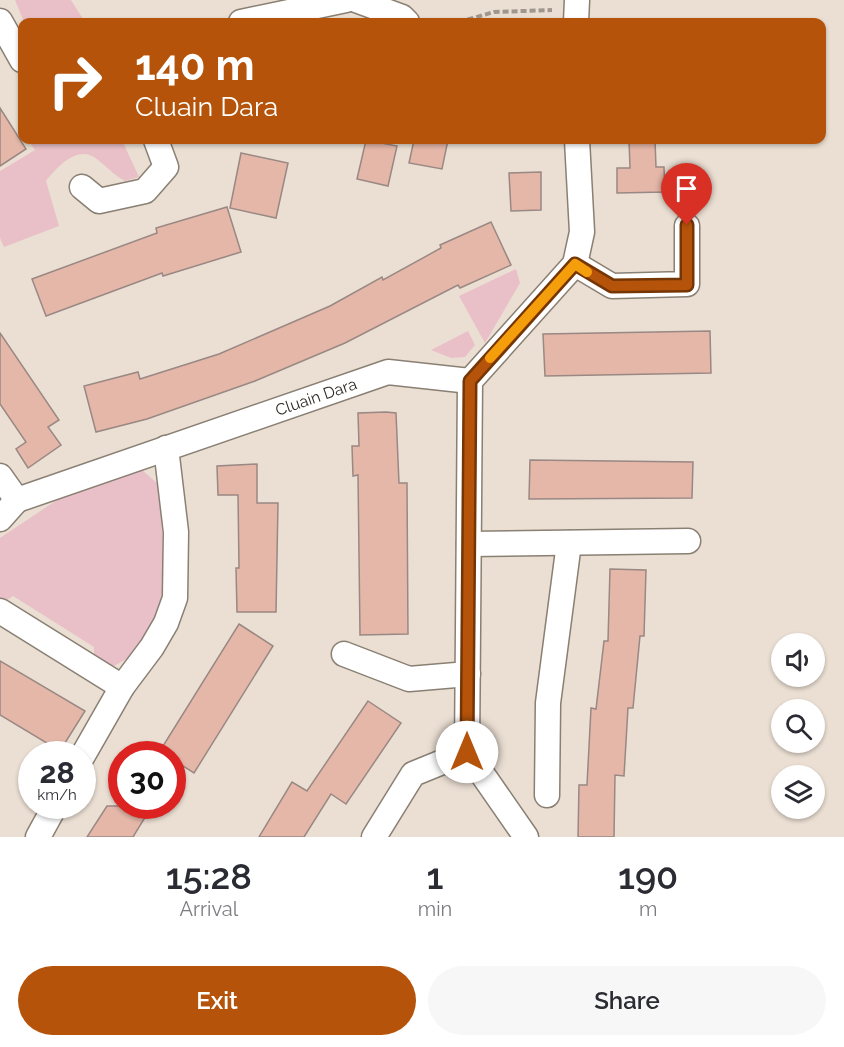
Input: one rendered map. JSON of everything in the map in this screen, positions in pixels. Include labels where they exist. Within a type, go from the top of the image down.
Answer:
[{"type":"street","points":[[260,18],[346,0]]},
{"type":"street","points":[[356,0],[403,18]]},
{"type":"street","points":[[0,21],[18,53]]},
{"type":"street","points":[[82,187],[99,201],[145,191],[166,166],[158,144]]},
{"type":"street","points":[[526,837],[467,752],[470,381],[575,264],[582,231],[577,144]]},
{"type":"street","points":[[575,264],[612,286],[687,285],[687,225]]},
{"type":"street","name":"Cluain Dara","points":[[0,519],[17,500],[388,372],[470,381]]},
{"type":"street","points":[[91,741],[122,687],[152,647],[166,623],[175,598],[176,532],[166,448]]},
{"type":"street","points":[[0,476],[17,500]]},
{"type":"street","points":[[468,544],[688,542]]},
{"type":"street","points":[[548,795],[548,703],[569,543]]},
{"type":"street","points":[[0,611],[122,687]]},
{"type":"street","points":[[344,654],[409,679],[468,674]]},
{"type":"street","points":[[374,837],[413,774],[467,752]]},
{"type":"street","points":[[38,837],[48,819]]},
{"type":"path","points":[[473,18],[494,12],[536,10],[576,12]]},
{"type":"shaded area","points":[[15,0],[71,0],[82,18],[22,18]]},
{"type":"shaded area","points":[[31,144],[124,144],[139,177],[125,181],[91,155],[76,155],[69,158],[46,181],[59,226],[4,247],[0,238],[0,171],[35,150]]},
{"type":"shaded area","points":[[516,269],[520,283],[485,343],[459,296]]},
{"type":"shaded area","points":[[468,331],[475,345],[465,357],[451,358],[431,350]]},
{"type":"shaded area","points":[[141,469],[160,486],[165,601],[132,656],[114,666],[94,659],[94,647],[13,596],[4,602],[0,599],[0,538],[57,500],[107,479]]},
{"type":"building","points":[[0,108],[18,136],[18,144],[23,144],[26,149],[0,166]]},
{"type":"building","points":[[365,144],[397,146],[388,186],[357,179]]},
{"type":"building","points":[[413,144],[447,144],[442,169],[409,163]]},
{"type":"building","points":[[629,144],[655,144],[656,167],[664,167],[665,192],[617,193],[617,168],[630,168]]},
{"type":"building","points":[[241,153],[288,163],[276,218],[230,208]]},
{"type":"building","points":[[541,172],[541,210],[511,211],[509,173]]},
{"type":"building","points":[[227,207],[241,252],[163,276],[162,273],[46,316],[32,279],[157,233],[156,228]]},
{"type":"building","points":[[491,222],[511,265],[460,288],[458,285],[345,343],[255,381],[147,419],[96,432],[84,386],[138,372],[140,379],[219,354],[330,306],[441,248],[440,245]]},
{"type":"building","points":[[710,331],[711,373],[545,376],[543,334]]},
{"type":"building","points":[[0,333],[59,420],[48,427],[61,445],[28,468],[16,449],[26,442],[0,404]]},
{"type":"building","points":[[358,413],[396,413],[399,483],[407,483],[408,634],[360,635],[358,475],[353,476],[352,446],[359,446]]},
{"type":"building","points":[[530,460],[693,462],[692,498],[529,499]]},
{"type":"building","points":[[257,464],[257,503],[278,503],[276,612],[237,612],[238,495],[218,495],[217,466]]},
{"type":"building","points":[[610,569],[646,570],[644,636],[640,636],[633,708],[628,708],[624,776],[615,775],[614,837],[578,837],[579,785],[587,785],[591,708],[596,709],[604,641],[608,641]]},
{"type":"building","points":[[239,624],[273,646],[194,773],[186,768],[186,741],[166,741]]},
{"type":"building","points":[[0,661],[85,711],[66,741],[43,741],[0,715]]},
{"type":"building","points":[[368,701],[401,723],[346,804],[331,794],[304,837],[259,837],[292,782],[307,791]]},
{"type":"building","points":[[107,806],[108,819],[144,819],[133,837],[87,837]]},
{"type":"slow traffic","points":[[490,358],[575,264],[587,272]]},
{"type":"route","points":[[467,752],[470,381],[575,264],[612,286],[687,285],[687,225]]}]
